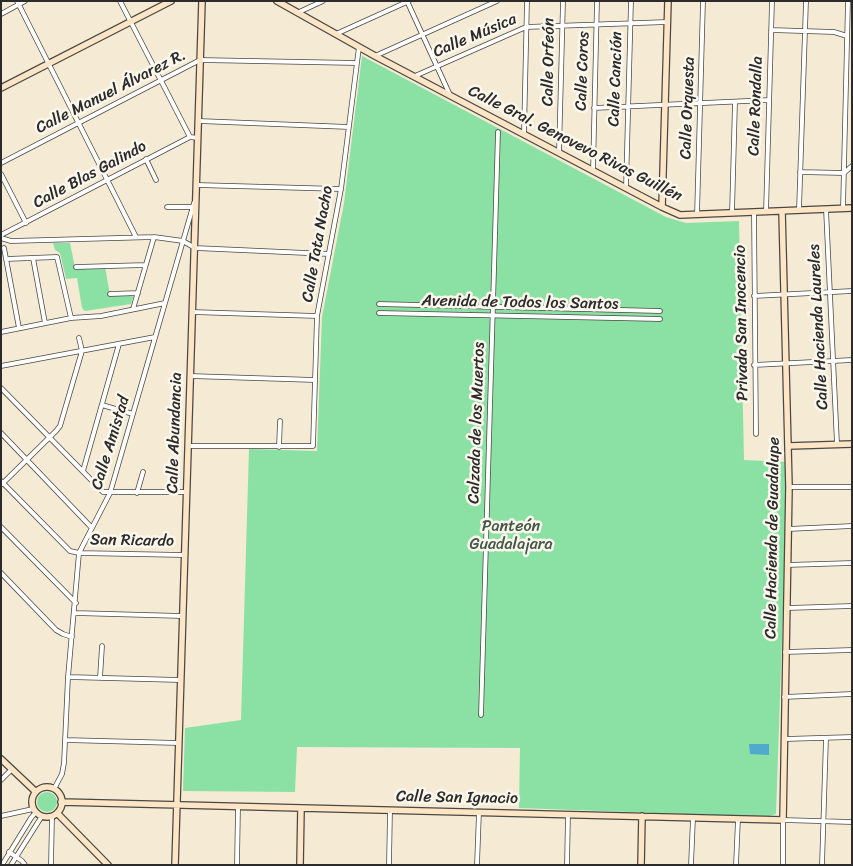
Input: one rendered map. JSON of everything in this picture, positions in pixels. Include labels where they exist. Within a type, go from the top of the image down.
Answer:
[{"type":"street","points":[[1,14],[18,3],[26,1]]},
{"type":"street","points":[[120,1],[190,138],[198,138]]},
{"type":"street","points":[[1,88],[171,1]]},
{"type":"street","name":"Calle Abundancia","points":[[175,865],[195,248],[194,207],[197,185],[202,1]]},
{"type":"street","name":"Calle Gral. Genovevo Rivas Guillén","points":[[277,1],[375,56],[680,215],[852,208]]},
{"type":"street","points":[[297,13],[323,1]]},
{"type":"street","points":[[375,56],[497,1]]},
{"type":"street","points":[[524,134],[526,1]]},
{"type":"street","name":"Calle Orfeón","points":[[559,153],[563,1]]},
{"type":"street","name":"Calle Coros","points":[[592,170],[597,1]]},
{"type":"street","name":"Calle Canción","points":[[626,188],[631,1]]},
{"type":"street","points":[[662,207],[668,1]]},
{"type":"street","name":"Calle Orquesta","points":[[697,215],[704,1]]},
{"type":"street","name":"Calle Rondalla","points":[[766,212],[772,1]]},
{"type":"street","points":[[799,210],[806,1]]},
{"type":"street","points":[[843,208],[848,1]]},
{"type":"street","points":[[336,35],[408,2],[450,95]]},
{"type":"street","points":[[18,3],[136,237]]},
{"type":"street","name":"Calle Música","points":[[415,76],[526,26],[667,22]]},
{"type":"street","points":[[771,30],[834,32],[847,36],[852,41]]},
{"type":"street","points":[[847,36],[852,32]]},
{"type":"street","name":"Calle Tata Nacho","points":[[279,447],[313,446],[317,316],[341,189],[359,47]]},
{"type":"street","name":"Calle Manuel Álvarez R.","points":[[1,163],[200,60],[357,62]]},
{"type":"street","points":[[846,95],[852,102]]},
{"type":"street","points":[[594,108],[769,100]]},
{"type":"street","points":[[732,213],[735,102]]},
{"type":"street","points":[[198,121],[349,127]]},
{"type":"street","name":"Calzada de los Muertos","points":[[481,715],[498,132]]},
{"type":"street","name":"Calle Blas Galindo","points":[[1,237],[146,159],[190,138]]},
{"type":"street","points":[[146,159],[156,180]]},
{"type":"street","points":[[800,172],[844,173],[852,166]]},
{"type":"street","points":[[1,174],[26,223]]},
{"type":"street","points":[[197,185],[341,189]]},
{"type":"street","points":[[167,207],[194,207]]},
{"type":"street","name":"Calle Amistad","points":[[54,789],[62,774],[66,740],[68,677],[79,552],[110,493],[194,207]]},
{"type":"street","name":"Calle Hacienda Laureles","points":[[826,209],[837,444]]},
{"type":"street","name":"Calle Hacienda de Guadalupe","points":[[782,211],[789,446],[783,865]]},
{"type":"street","name":"Privada San Inocencio","points":[[754,212],[756,434]]},
{"type":"street","points":[[1,237],[10,241],[154,237],[183,241],[195,248],[330,254]]},
{"type":"street","points":[[133,309],[154,237]]},
{"type":"street","points":[[4,248],[19,328]]},
{"type":"street","points":[[6,259],[57,256],[71,318]]},
{"type":"street","points":[[33,258],[45,323]]},
{"type":"street","points":[[76,267],[146,265]]},
{"type":"street","points":[[754,296],[852,291]]},
{"type":"street","points":[[110,294],[138,293]]},
{"type":"street","points":[[1,332],[71,318],[101,316],[165,303]]},
{"type":"street","name":"Avenida de Todos los Santos","points":[[379,304],[660,311]]},
{"type":"street","points":[[192,312],[317,316]]},
{"type":"street","name":"Avenida de Todos los Santos","points":[[378,313],[660,319]]},
{"type":"street","points":[[1,366],[155,337]]},
{"type":"street","points":[[79,552],[68,549],[2,483],[56,432],[63,420],[82,351],[80,338]]},
{"type":"street","points":[[82,471],[119,344]]},
{"type":"street","points":[[754,365],[852,360]]},
{"type":"street","points":[[190,376],[315,380]]},
{"type":"street","points":[[1,388],[103,492],[186,492]]},
{"type":"street","points":[[102,405],[133,414]]},
{"type":"street","points":[[188,446],[279,447],[280,421]]},
{"type":"street","points":[[1,433],[92,528]]},
{"type":"street","points":[[789,446],[852,444]]},
{"type":"street","points":[[137,492],[143,472]]},
{"type":"street","points":[[789,487],[852,487]]},
{"type":"street","points":[[788,529],[852,526]]},
{"type":"street","points":[[1,527],[76,603]]},
{"type":"street","name":"San Ricardo","points":[[79,552],[184,555]]},
{"type":"street","points":[[787,565],[852,563]]},
{"type":"street","points":[[1,573],[56,630],[72,637]]},
{"type":"street","points":[[787,608],[852,606]]},
{"type":"street","points":[[75,613],[182,616]]},
{"type":"street","points":[[100,678],[102,646]]},
{"type":"street","points":[[785,652],[852,650]]},
{"type":"street","points":[[68,677],[180,680]]},
{"type":"street","points":[[784,697],[852,694]]},
{"type":"street","points":[[785,739],[852,737]]},
{"type":"street","points":[[822,865],[826,738]]},
{"type":"street","points":[[66,740],[178,743]]},
{"type":"street","points":[[1,759],[36,792]]},
{"type":"street","points":[[1,780],[12,769]]},
{"type":"street","points":[[42,816],[35,810],[32,801],[36,792],[45,787],[54,789],[58,792],[61,802],[54,814],[51,865]]},
{"type":"street","name":"Calle San Ignacio","points":[[61,802],[852,822]]},
{"type":"street","points":[[237,865],[238,806]]},
{"type":"street","points":[[300,865],[301,808]]},
{"type":"street","points":[[1,816],[35,810]]},
{"type":"street","points":[[2,865],[35,810]]},
{"type":"street","points":[[389,865],[390,810]]},
{"type":"street","points":[[478,865],[479,812]]},
{"type":"street","points":[[12,865],[42,816],[54,814]]},
{"type":"street","points":[[54,814],[108,865]]},
{"type":"street","points":[[567,865],[568,815]]},
{"type":"street","points":[[641,865],[642,816]]},
{"type":"street","points":[[691,865],[693,818]]},
{"type":"street","points":[[736,865],[738,819]]},
{"type":"street","points":[[9,852],[25,865]]},
{"type":"green space","name":"Panteón Guadalajara","points":[[362,56],[666,217],[686,223],[739,221],[744,460],[788,462],[776,814],[766,817],[519,808],[520,748],[297,747],[295,792],[183,791],[185,728],[241,720],[249,449],[317,451],[322,317],[344,203]]},
{"type":"green space","points":[[53,243],[70,243],[75,268],[105,267],[110,295],[134,294],[131,304],[85,311],[82,308],[77,278],[66,279],[60,253],[55,250]]},
{"type":"green space","points":[[47,792],[54,795],[57,802],[54,809],[47,812],[40,809],[37,802],[40,795]]},
{"type":"water","points":[[749,744],[769,744],[769,755],[750,754]]}]
